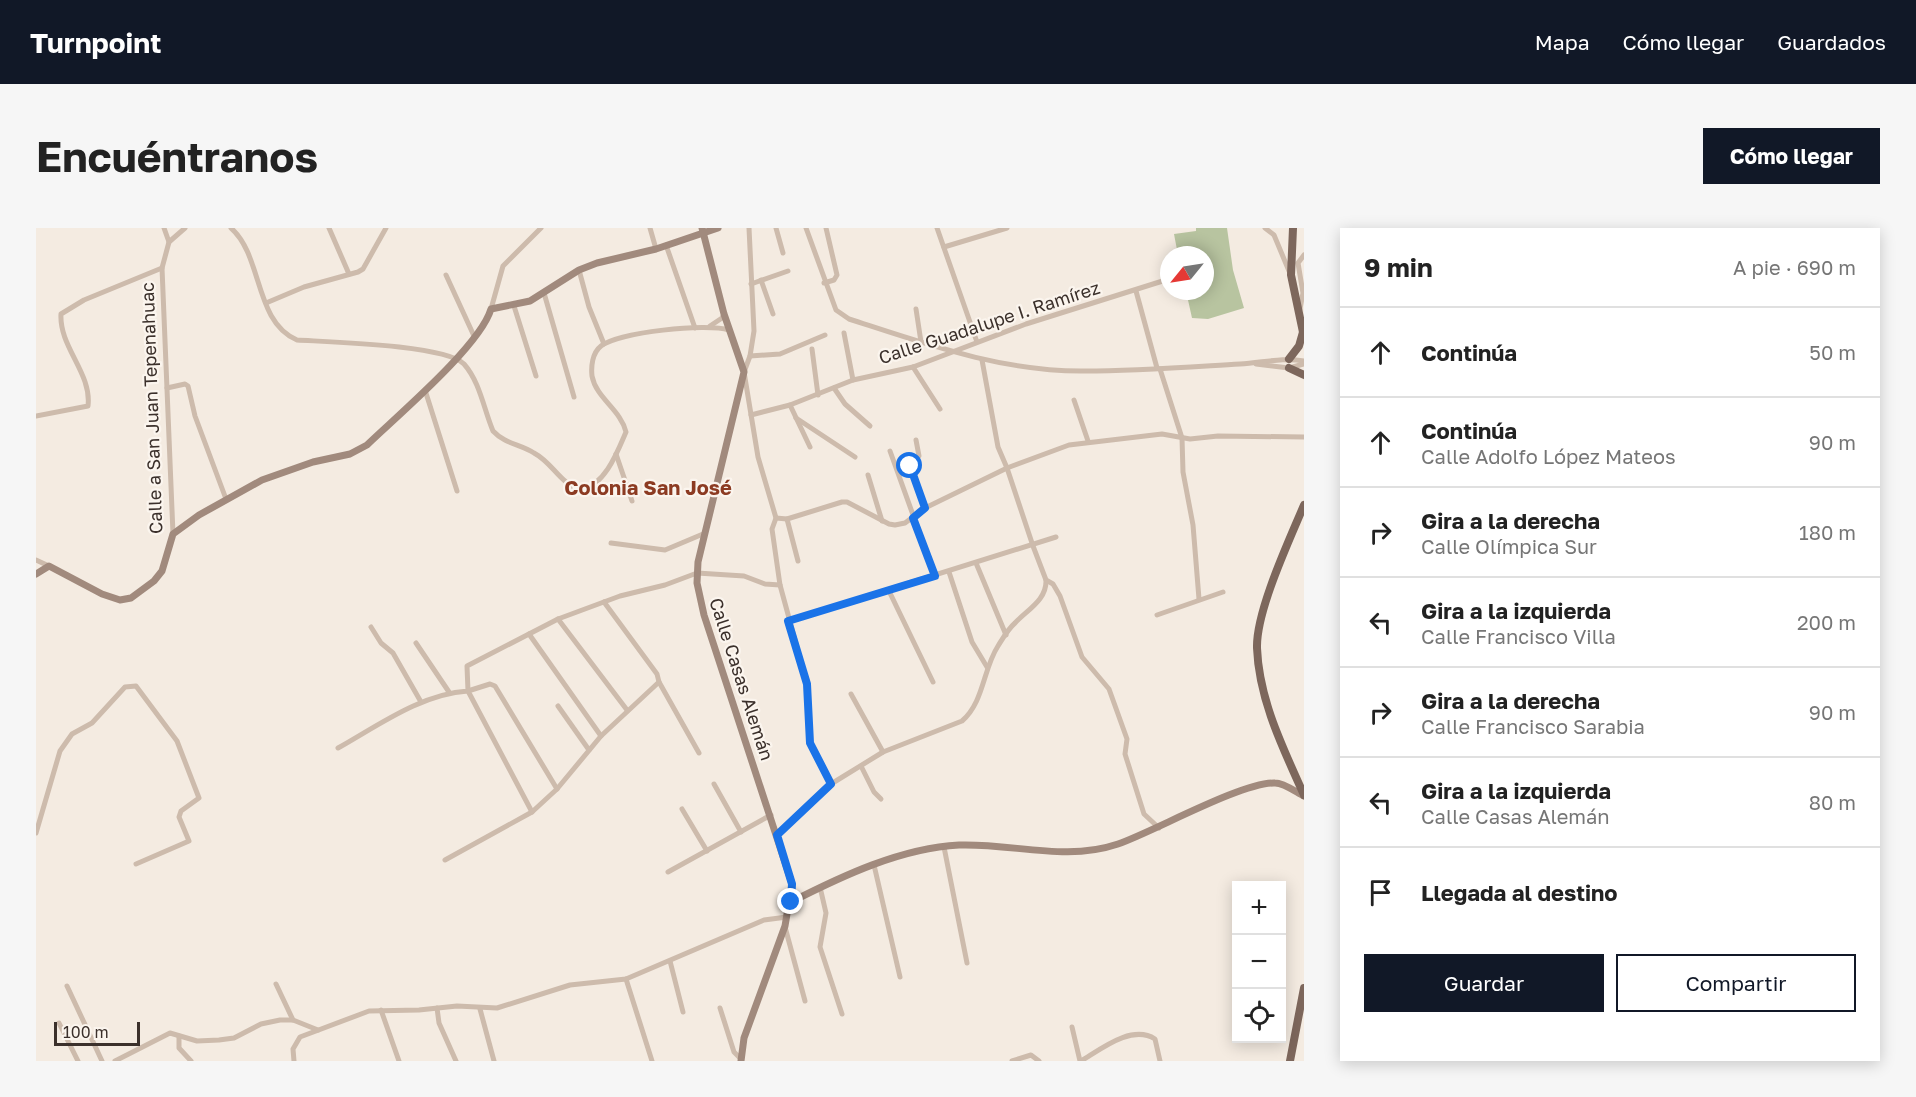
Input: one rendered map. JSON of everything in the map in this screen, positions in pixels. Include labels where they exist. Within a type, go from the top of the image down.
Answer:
[{"type":"main road","points":[[1293,228],[1291,275],[1303,334],[1289,364],[1304,375]]},
{"type":"main road","points":[[1304,505],[1270,593],[1257,646],[1262,688],[1277,734],[1304,796]]},
{"type":"main road","points":[[1290,1061],[1304,988]]},
{"type":"street","points":[[164,228],[169,242],[185,228]]},
{"type":"street","points":[[231,228],[243,242],[266,303],[282,331],[297,340],[413,349],[456,357],[472,375],[493,431],[503,441],[541,458],[568,487],[581,490],[597,483],[616,454],[626,432],[598,390],[592,376],[592,362],[596,351],[604,344],[638,334],[695,328],[729,330]]},
{"type":"street","points":[[329,228],[349,274]]},
{"type":"street","points":[[266,303],[304,287],[363,268],[386,228]]},
{"type":"street","points":[[650,228],[656,249]]},
{"type":"street","points":[[491,309],[530,301],[579,270],[666,246],[703,230],[718,228]]},
{"type":"street","name":"Calle Casas Alemán","points":[[741,1060],[744,1038],[785,926],[791,902],[792,884],[704,615],[697,573],[703,534],[750,356],[754,331],[749,228]]},
{"type":"street","points":[[776,228],[783,253]]},
{"type":"street","points":[[806,228],[824,283],[836,310],[849,319],[954,353],[982,360],[1065,371],[1304,362]]},
{"type":"street","points":[[824,283],[834,280],[837,275],[826,228]]},
{"type":"street","points":[[937,228],[977,342]]},
{"type":"street","points":[[944,246],[1007,228]]},
{"type":"street","points":[[1265,228],[1274,235],[1291,275]]},
{"type":"street","points":[[173,534],[226,499],[288,470],[356,452],[425,390],[474,336],[491,309],[503,266],[538,230]]},
{"type":"street","points":[[703,230],[724,314],[744,372],[758,457],[776,518],[772,529],[780,585],[807,684],[810,743],[831,784]]},
{"type":"street","name":"Calle a San Juan Tepenahuac","points":[[49,566],[102,594],[120,600],[131,598],[154,581],[162,571],[173,534],[162,268],[169,242]]},
{"type":"street","points":[[666,246],[695,328]]},
{"type":"street","points":[[1299,316],[1303,293],[1298,263],[1304,255]]},
{"type":"street","points":[[36,416],[88,406],[83,376],[70,352],[61,314],[84,300],[162,268]]},
{"type":"street","points":[[579,270],[589,307],[604,344]]},
{"type":"street","points":[[751,284],[788,271]]},
{"type":"street","points":[[446,275],[474,336]]},
{"type":"street","points":[[760,280],[773,314]]},
{"type":"street","name":"Calle Guadalupe I. Ramírez","points":[[751,415],[790,405],[853,380],[913,367],[1026,324],[1160,282]]},
{"type":"street","points":[[1136,291],[1182,438],[1182,472],[1193,525],[1199,599]]},
{"type":"street","points":[[544,293],[574,397]]},
{"type":"street","points":[[514,306],[536,376]]},
{"type":"street","points":[[916,309],[921,342]]},
{"type":"street","points":[[707,328],[722,318],[724,314]]},
{"type":"street","points":[[844,333],[853,380]]},
{"type":"street","points":[[750,356],[780,354],[825,336]]},
{"type":"street","points":[[812,349],[818,395]]},
{"type":"street","points":[[982,360],[994,434],[1033,546],[1046,580],[1058,590],[1082,657],[1109,689],[1127,739],[1125,754],[1144,814],[1159,828]]},
{"type":"street","points":[[913,367],[939,409]]},
{"type":"street","points":[[167,388],[187,384],[195,416],[226,499]]},
{"type":"street","points":[[834,388],[845,404],[870,426]]},
{"type":"street","points":[[425,390],[457,491]]},
{"type":"street","points":[[1074,400],[1088,441]]},
{"type":"street","points":[[790,405],[810,447]]},
{"type":"street","points":[[796,418],[855,457]]},
{"type":"street","points":[[776,518],[787,519],[842,502],[895,525],[913,518],[925,508],[1007,468],[1069,445],[1088,441],[1162,434],[1182,438],[1304,437]]},
{"type":"street","points":[[916,440],[919,456],[910,462],[925,508]]},
{"type":"street","points":[[890,451],[935,576]]},
{"type":"street","points":[[616,454],[632,501]]},
{"type":"street","points":[[868,475],[882,521]]},
{"type":"street","points":[[787,519],[798,561]]},
{"type":"street","points":[[611,543],[665,550],[703,534]]},
{"type":"street","points":[[788,621],[1056,537]]},
{"type":"street","points":[[36,560],[49,566]]},
{"type":"street","points":[[976,563],[1006,635]]},
{"type":"street","points":[[36,574],[49,566]]},
{"type":"street","points":[[949,572],[972,642],[987,667]]},
{"type":"street","points":[[532,812],[468,691],[467,666],[558,619],[697,573],[744,576],[765,584],[780,585]]},
{"type":"street","points":[[777,835],[831,784],[883,752],[962,721],[971,713],[987,667],[1014,624],[1035,606],[1044,592],[1046,580]]},
{"type":"street","points":[[889,591],[933,682]]},
{"type":"street","points":[[1157,615],[1223,592]]},
{"type":"street","points":[[604,602],[657,674],[658,682],[699,753]]},
{"type":"street","points":[[558,619],[627,710]]},
{"type":"street","points":[[371,627],[381,643],[393,653],[421,702]]},
{"type":"street","points":[[529,634],[601,736]]},
{"type":"street","points":[[416,643],[449,692]]},
{"type":"street","points":[[445,860],[532,812],[557,789],[601,736],[658,682]]},
{"type":"street","points":[[338,748],[421,702],[449,692],[468,691],[490,684],[495,686],[557,789]]},
{"type":"street","points":[[36,833],[60,751],[72,734],[92,723],[128,686],[140,688],[177,741],[199,798],[181,811],[179,817],[189,841],[136,864]]},
{"type":"street","points":[[850,694],[883,752]]},
{"type":"street","points":[[558,706],[589,750]]},
{"type":"street","points":[[861,766],[868,782],[881,799]]},
{"type":"street","points":[[791,902],[820,887],[874,865],[944,847],[960,845],[1078,854],[1116,845],[1230,795],[1265,784],[1278,783],[1304,796]]},
{"type":"street","points":[[714,784],[741,832]]},
{"type":"street","points":[[682,808],[707,851]]},
{"type":"street","points":[[668,872],[771,815]]},
{"type":"street","points":[[944,847],[967,963]]},
{"type":"street","points":[[874,865],[900,977]]},
{"type":"street","points":[[820,887],[826,913],[820,947],[842,1014]]},
{"type":"street","points":[[294,1061],[295,1042],[318,1030],[369,1011],[457,1006],[480,1009],[508,1006],[570,985],[626,979],[764,920],[787,917]]},
{"type":"street","points":[[785,926],[805,1001]]},
{"type":"street","points":[[670,962],[682,1012]]},
{"type":"street","points":[[626,979],[652,1061]]},
{"type":"street","points":[[276,984],[293,1020]]},
{"type":"street","points":[[67,986],[102,1061]]},
{"type":"street","points":[[437,1008],[439,1023],[456,1061]]},
{"type":"street","points":[[720,1008],[734,1052],[741,1060]]},
{"type":"street","points":[[480,1009],[494,1061]]},
{"type":"street","points":[[381,1010],[399,1061]]},
{"type":"street","points":[[115,1061],[165,1034],[197,1041],[234,1038],[261,1024],[293,1020],[318,1030]]},
{"type":"street","points":[[59,1023],[78,1061]]},
{"type":"street","points":[[1072,1026],[1081,1061],[1113,1042],[1140,1034],[1149,1035],[1158,1045],[1160,1061]]},
{"type":"street","points":[[179,1036],[179,1048],[191,1061]]},
{"type":"street","points":[[1012,1061],[1031,1055],[1039,1061]]},
{"type":"green space","points":[[1196,228],[1227,228],[1233,270],[1244,308],[1208,319],[1192,318],[1188,300],[1214,300],[1214,246],[1176,246],[1174,234],[1196,231]]},
{"type":"district","name":"Colonia San José","points":[[648,487]]},
{"type":"route","points":[[791,902],[792,884],[777,835],[831,784],[810,743],[807,684],[788,621],[935,576],[913,518],[925,508],[910,466]]}]
